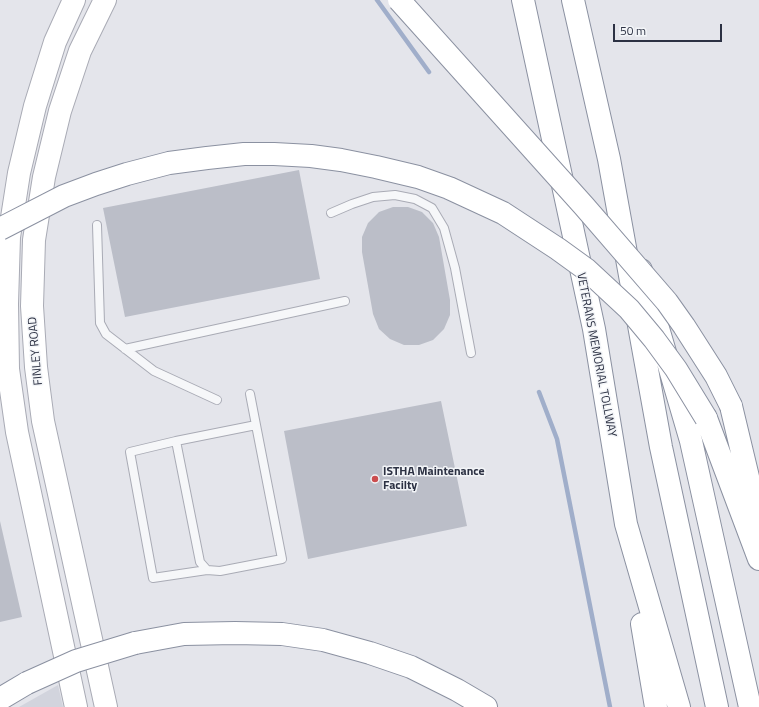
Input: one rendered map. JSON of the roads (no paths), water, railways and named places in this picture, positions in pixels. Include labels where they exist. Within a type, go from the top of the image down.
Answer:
[{"type":"main road","points":[[74,0],[55,42],[34,106],[18,173],[9,237],[4,369],[16,432],[76,707]]},
{"type":"main road","name":"FINLEY ROAD","points":[[105,0],[80,51],[58,118],[44,177],[34,240],[32,306],[36,367],[43,421],[106,707]]},
{"type":"main road","points":[[399,0],[578,200],[667,302],[684,326],[716,376],[731,406],[759,523]]},
{"type":"main road","name":"VETERANS MEMORIAL TOLLWAY","points":[[523,0],[594,329],[626,524],[679,707]]},
{"type":"main road","points":[[573,0],[609,159],[661,447],[717,707]]},
{"type":"main road","points":[[0,229],[64,196],[127,174],[169,163],[244,154],[311,156],[341,160],[376,166],[418,177],[449,188],[503,213],[558,249],[586,270],[629,309],[676,369],[706,418],[759,559]]},
{"type":"main road","points":[[609,159],[691,440],[750,707]]},
{"type":"main road","points":[[626,524],[656,707]]},
{"type":"main road","points":[[0,699],[27,683],[76,661],[106,651],[136,643],[184,634],[228,633],[282,634],[323,640],[370,653],[411,667],[457,690],[486,707]]},
{"type":"lane","points":[[331,213],[352,204],[373,198],[394,195],[416,199],[432,208],[444,228],[455,268],[471,352]]},
{"type":"lane","points":[[97,225],[100,323],[106,334],[154,371],[217,400]]},
{"type":"lane","points":[[125,349],[345,301]]},
{"type":"lane","points":[[250,394],[282,559],[220,571],[207,570],[154,578],[130,452],[256,425]]},
{"type":"lane","points":[[176,441],[200,562],[207,570]]},
{"type":"waterway","points":[[377,0],[429,72]]},
{"type":"waterway","points":[[539,392],[557,439],[610,707]]},
{"type":"place","name":"ISTHA Maintenance Facilty","points":[[375,479]]}]
